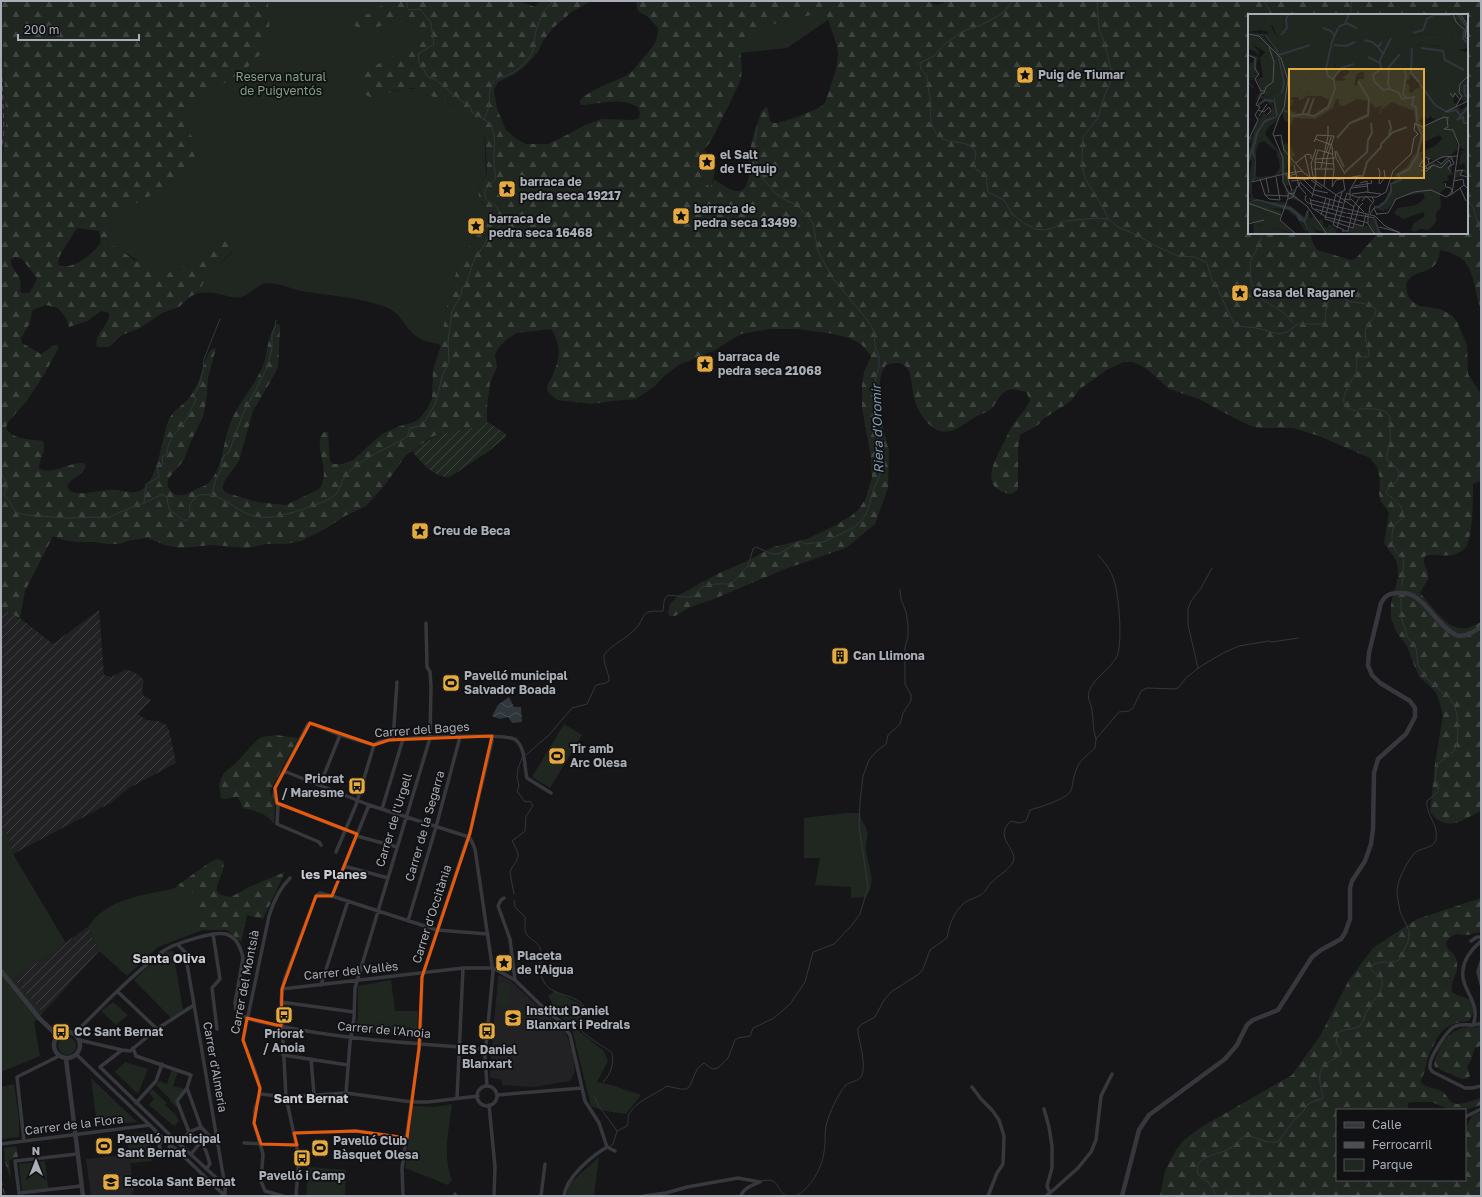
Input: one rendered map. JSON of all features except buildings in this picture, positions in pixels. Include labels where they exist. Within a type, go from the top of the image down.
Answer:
[{"type":"street","points":[[1122,1196],[1139,1130],[1149,1115],[1225,1059],[1237,1045],[1247,1025],[1253,1020],[1278,1010],[1312,957],[1321,950],[1341,939],[1345,933],[1350,919],[1350,888],[1352,881],[1365,861],[1371,844],[1373,829],[1374,773],[1378,759],[1406,734],[1416,717],[1415,708],[1410,701],[1380,683],[1372,675],[1370,670],[1369,653],[1381,603],[1385,597],[1391,594],[1405,592],[1412,595],[1444,627],[1456,635],[1462,636],[1481,627]]},
{"type":"street","name":"Carrer de l'Urgell","points":[[346,1093],[355,988],[430,738],[430,672],[428,667],[426,623]]},
{"type":"street","points":[[393,740],[397,682]]},
{"type":"street","name":"Carrer del Bages","points":[[284,771],[308,724],[310,723],[340,735],[374,745],[380,741],[404,739],[492,736],[516,740],[525,760],[527,778],[551,793]]},
{"type":"street","points":[[320,785],[340,735]]},
{"type":"street","name":"Carrer d'Occitània","points":[[403,1196],[402,1168],[420,1043],[422,973],[469,837],[492,736]]},
{"type":"street","name":"Carrer de la Segarra","points":[[408,921],[436,827],[460,737]]},
{"type":"street","points":[[382,809],[404,739]]},
{"type":"street","points":[[336,852],[357,800],[374,745]]},
{"type":"street","points":[[321,844],[277,824],[277,803],[274,796],[274,790],[284,771],[382,809],[469,837],[475,849],[494,975],[486,1049],[487,1086]]},
{"type":"street","points":[[277,803],[346,830]]},
{"type":"street","points":[[332,896],[369,804]]},
{"type":"street","points":[[356,836],[397,847]]},
{"type":"street","points":[[344,866],[388,878]]},
{"type":"street","name":"Carrer del Montsià","points":[[283,1196],[264,1191],[261,1181],[263,1154],[254,1123],[255,1109],[260,1094],[256,1074],[243,1040],[269,916],[275,901],[290,878]]},
{"type":"street","points":[[296,1196],[299,1158],[286,1097],[281,1026],[281,1002],[282,989],[318,894],[332,896],[437,930],[488,934]]},
{"type":"street","points":[[504,898],[500,900],[498,906],[510,939],[515,980]]},
{"type":"street","points":[[321,984],[348,901]]},
{"type":"street","points":[[213,934],[220,980],[212,988],[217,1029]]},
{"type":"street","points":[[74,1034],[117,991],[163,951],[178,944],[213,934],[227,934],[238,944],[242,951],[243,958],[235,1003],[236,1010],[247,1018]]},
{"type":"street","points":[[1471,942],[1477,937],[1481,937]]},
{"type":"street","points":[[1474,993],[1466,981],[1462,970],[1468,956],[1481,941]]},
{"type":"street","name":"Carrer d'Almeria","points":[[178,944],[185,952],[225,1186],[225,1196]]},
{"type":"street","points":[[1481,962],[1478,972],[1481,984]]},
{"type":"street","points":[[457,1098],[463,968]]},
{"type":"street","name":"Carrer del Vallès","points":[[282,989],[463,968],[493,968],[515,980],[547,1011],[561,1022],[569,1033],[585,1101],[599,1123],[607,1147]]},
{"type":"street","points":[[1,971],[40,1019],[58,1036]]},
{"type":"street","points":[[117,991],[157,1029]]},
{"type":"street","points":[[281,1002],[354,1012]]},
{"type":"street","points":[[79,1040],[130,1051],[157,1029],[194,1005]]},
{"type":"street","points":[[1473,1025],[1480,1014]]},
{"type":"street","name":"Carrer de l'Anoia","points":[[247,1018],[281,1026],[350,1038],[486,1049]]},
{"type":"street","points":[[1481,1023],[1473,1025],[1460,1025],[1452,1028],[1435,1052],[1430,1067],[1434,1072],[1465,1088],[1481,1086]]},
{"type":"street","points":[[65,1032],[74,1034],[79,1040],[80,1048],[77,1055],[66,1059],[59,1056],[54,1047],[58,1036],[65,1032]]},
{"type":"street","points":[[133,1048],[136,1056],[191,1074],[188,1088],[201,1127],[218,1145]]},
{"type":"street","points":[[122,1050],[100,1068],[225,1186]]},
{"type":"street","points":[[77,1055],[160,1134],[163,1140]]},
{"type":"street","points":[[283,1055],[348,1065]]},
{"type":"street","points":[[24,1141],[17,1077],[59,1056]]},
{"type":"street","points":[[66,1059],[83,1196]]},
{"type":"street","points":[[311,1059],[314,1094]]},
{"type":"street","points":[[136,1103],[156,1081],[162,1064]]},
{"type":"street","points":[[1046,1196],[1078,1168],[1091,1152],[1096,1140],[1102,1096],[1112,1074]]},
{"type":"street","points":[[487,1086],[494,1088],[497,1095],[496,1101],[489,1105],[482,1104],[478,1096],[480,1089],[487,1086]]},
{"type":"street","points":[[972,1087],[999,1120],[1004,1136],[1003,1164],[997,1173],[988,1196]]},
{"type":"street","points":[[188,1088],[176,1101],[189,1132],[201,1142],[206,1151],[210,1164],[206,1169]]},
{"type":"street","points":[[497,1095],[582,1088]]},
{"type":"street","points":[[260,1094],[286,1097],[346,1093],[412,1102],[428,1102],[478,1096]]},
{"type":"street","points":[[489,1105],[495,1167],[494,1196]]},
{"type":"street","points":[[1466,1116],[1481,1108]]},
{"type":"street","points":[[1044,1109],[1052,1146],[1052,1168],[1047,1186],[1050,1193]]},
{"type":"street","name":"Carrer de la Flora","points":[[1,1144],[150,1125]]},
{"type":"street","points":[[179,1144],[189,1132],[201,1127]]},
{"type":"street","points":[[294,1133],[356,1132],[406,1138]]},
{"type":"street","points":[[168,1141],[172,1137]]},
{"type":"street","points":[[163,1140],[168,1141]]},
{"type":"street","points":[[163,1140],[159,1144],[160,1149],[165,1152],[169,1150],[182,1155]]},
{"type":"street","points":[[168,1141],[170,1145],[225,1196]]},
{"type":"street","points":[[191,1154],[201,1142]]},
{"type":"street","points":[[244,1143],[297,1145]]},
{"type":"street","points":[[169,1150],[170,1145]]},
{"type":"street","points":[[564,1196],[568,1186],[589,1160],[607,1147],[615,1151]]},
{"type":"street","points":[[78,1154],[15,1161],[19,1193],[82,1186]]},
{"type":"street","points":[[541,1196],[545,1164]]},
{"type":"street","points":[[644,1196],[738,1178],[760,1182],[746,1188],[741,1193],[741,1196]]},
{"type":"highlighted area","points":[[310,723],[374,745],[389,740],[492,736],[470,833],[422,977],[419,1048],[407,1138],[356,1131],[294,1133],[297,1145],[261,1144],[254,1123],[260,1088],[243,1040],[247,1018],[281,1026],[282,989],[316,896],[332,896],[357,834],[277,803],[275,788]]},
{"type":"shaded area","points":[[1,28],[7,133],[1,160]]},
{"type":"shaded area","points":[[1,609],[20,618],[53,644],[99,610],[104,675],[111,677],[125,670],[132,671],[140,676],[144,681],[142,690],[143,695],[151,700],[138,714],[146,720],[158,721],[166,725],[169,730],[176,763],[129,788],[112,802],[13,854],[6,833],[1,830]]},
{"type":"shaded area","points":[[88,927],[99,951],[43,1013],[13,979]]},
{"type":"shaded area","name":"Institut Daniel Blanxart i Pedrals","points":[[500,975],[511,981],[560,1025],[566,1033],[572,1051],[575,1071],[570,1081],[533,1087],[502,1085],[502,1081],[499,1079],[490,1078],[498,976]]},
{"type":"shaded area","name":"Escola Sant Bernat","points":[[129,1154],[134,1191],[131,1196],[91,1196],[86,1159]]},
{"type":"green space","points":[[1,1],[268,1],[269,33],[263,50],[243,71],[179,110],[181,121],[193,139],[195,156],[189,167],[162,189],[122,211],[115,217],[108,238],[109,246],[117,247],[134,260],[145,265],[150,272],[161,276],[189,264],[223,241],[230,243],[232,251],[209,275],[199,293],[191,296],[179,307],[162,313],[140,328],[122,335],[109,347],[97,347],[96,342],[109,318],[109,313],[101,311],[87,321],[69,327],[66,318],[58,308],[46,305],[32,311],[30,323],[22,336],[22,343],[41,354],[54,345],[58,345],[58,349],[45,373],[26,402],[8,422],[6,428],[12,435],[17,437],[43,441],[44,448],[39,468],[42,470],[48,471],[73,464],[84,463],[86,466],[82,472],[71,481],[67,487],[70,491],[80,493],[112,490],[136,492],[143,489],[149,482],[154,472],[166,427],[171,415],[187,401],[192,394],[209,352],[216,348],[208,378],[207,396],[203,417],[190,443],[184,460],[168,479],[168,487],[176,495],[187,494],[206,485],[217,471],[229,426],[239,406],[259,375],[272,330],[275,325],[279,324],[278,367],[253,411],[239,461],[225,480],[222,487],[227,493],[257,502],[286,505],[319,489],[323,482],[324,475],[320,444],[321,437],[324,432],[328,432],[330,461],[333,464],[342,464],[353,460],[382,434],[397,427],[414,422],[420,418],[427,409],[432,398],[433,370],[441,345],[446,310],[458,265],[465,252],[490,218],[490,211],[482,202],[478,191],[487,171],[485,137],[481,122],[467,117],[459,109],[414,88],[394,91],[377,98],[366,95],[363,84],[363,76],[366,68],[381,63],[394,56],[413,51],[420,43],[418,32],[408,24],[401,22],[371,29],[364,29],[351,22],[351,18],[356,15],[370,14],[374,12],[385,1],[518,1],[535,7],[540,1],[592,1],[573,11],[554,27],[543,41],[538,52],[525,66],[515,74],[498,82],[494,90],[497,109],[506,130],[518,140],[526,144],[548,144],[585,125],[602,119],[634,120],[639,118],[640,113],[638,107],[626,102],[619,101],[581,105],[580,102],[587,94],[629,73],[654,44],[657,37],[658,28],[648,17],[638,11],[636,1],[926,1],[937,5],[947,1],[1481,1],[1481,309],[1471,272],[1467,264],[1461,258],[1452,253],[1440,250],[1435,265],[1414,275],[1406,284],[1408,296],[1413,302],[1420,306],[1440,309],[1452,315],[1457,322],[1467,345],[1468,374],[1481,394],[1481,481],[1473,484],[1472,517],[1468,542],[1465,548],[1455,554],[1446,556],[1425,556],[1424,562],[1428,572],[1428,578],[1420,593],[1443,619],[1453,626],[1458,628],[1468,628],[1481,622],[1481,811],[1460,821],[1449,824],[1436,818],[1430,812],[1435,764],[1443,715],[1437,694],[1420,678],[1407,646],[1397,633],[1391,618],[1391,604],[1398,577],[1398,568],[1396,560],[1384,543],[1389,512],[1381,502],[1379,494],[1380,479],[1377,467],[1370,458],[1319,436],[1293,428],[1259,428],[1251,426],[1199,399],[1169,389],[1147,369],[1132,362],[1124,362],[1108,369],[1080,389],[1070,402],[1043,419],[1038,425],[1020,435],[1018,449],[1018,490],[1011,494],[1002,492],[996,488],[991,478],[992,471],[996,457],[1010,431],[1030,400],[1026,392],[1015,389],[1005,391],[989,410],[954,430],[943,432],[937,430],[929,424],[920,412],[915,403],[911,377],[906,367],[902,364],[895,363],[886,365],[880,380],[880,405],[881,420],[889,451],[888,488],[875,524],[846,548],[785,569],[714,599],[690,607],[675,616],[670,616],[668,613],[670,604],[679,595],[717,574],[747,561],[773,547],[807,539],[834,526],[858,510],[865,500],[872,477],[871,457],[862,408],[862,386],[864,372],[871,356],[861,344],[849,338],[834,334],[797,329],[770,329],[741,334],[715,350],[679,365],[665,375],[655,386],[636,399],[593,404],[557,400],[548,392],[548,384],[555,370],[559,350],[558,343],[551,329],[517,333],[507,339],[499,347],[495,355],[497,367],[490,383],[487,422],[485,425],[439,434],[432,437],[406,455],[385,485],[366,506],[301,541],[286,544],[266,544],[247,548],[211,545],[181,548],[165,545],[148,538],[131,540],[119,544],[107,544],[75,542],[53,536],[25,591],[20,618],[1,609],[1,160],[6,136]],"holes":[[[820,13],[827,16],[837,46],[838,55],[836,69],[825,103],[811,112],[778,123],[773,123],[770,121],[767,107],[763,109],[753,136],[749,156],[749,177],[746,186],[742,190],[733,190],[714,179],[710,188],[702,178],[699,167],[704,150],[711,141],[740,82],[742,70],[740,48],[746,33],[783,21]],[[77,228],[99,231],[101,242],[83,260],[70,265],[59,265],[58,262],[60,255]],[[15,257],[22,259],[37,278],[29,293],[21,293],[20,280],[11,262],[11,259]]]},
{"type":"green space","name":"Reserva natural de Puigventós","points":[[207,1],[468,1],[392,92],[406,89],[418,89],[459,109],[467,117],[481,122],[484,129],[486,175],[478,189],[478,193],[482,203],[490,211],[490,218],[465,252],[458,265],[446,310],[441,345],[419,338],[396,313],[386,307],[365,301],[302,291],[267,283],[260,285],[245,296],[241,297],[230,297],[212,293],[199,293],[209,275],[232,252],[223,241],[189,264],[161,276],[150,272],[136,260],[119,249],[109,246],[108,238],[115,217],[195,149],[189,133],[181,121],[179,110],[191,102]]},
{"type":"green space","points":[[702,8],[840,12],[787,48],[740,53]]},
{"type":"green space","points":[[704,150],[713,159],[715,168],[713,181],[710,188],[703,178],[700,170]]},
{"type":"green space","points":[[487,422],[502,431],[506,437],[486,453],[450,477],[444,477],[433,472],[412,451],[439,434],[478,427],[485,425]]},
{"type":"green space","name":"Tir amb Arc Olesa","points":[[564,724],[582,735],[550,788],[532,777]]},
{"type":"green space","points":[[276,735],[298,738],[270,791],[275,806],[274,824],[263,814],[243,808],[238,797],[225,799],[221,798],[219,785],[224,773],[236,763],[257,740],[262,737]]},
{"type":"green space","points":[[846,813],[860,813],[867,830],[868,835],[866,849],[872,879],[866,897],[851,898],[851,887],[815,885],[820,858],[804,858],[804,818]]},
{"type":"green space","points":[[1,830],[6,833],[13,854],[66,943],[13,979],[43,1013],[34,1022],[40,1056],[1,1072]]},
{"type":"green space","points":[[218,859],[223,861],[224,865],[217,892],[221,895],[231,897],[249,887],[285,872],[263,919],[247,915],[241,942],[227,930],[203,930],[197,924],[196,916],[200,910],[200,900],[195,894],[178,885],[210,862]]},
{"type":"green space","points":[[178,885],[195,894],[200,900],[200,910],[196,917],[197,924],[203,930],[158,947],[127,976],[99,951],[88,927],[96,917],[106,909],[116,904],[127,899],[175,888]]},
{"type":"green space","points":[[1481,898],[1481,933],[1477,932],[1466,935],[1457,934],[1451,937],[1446,943],[1447,947],[1455,956],[1457,961],[1457,969],[1452,984],[1452,992],[1473,1001],[1474,1012],[1469,1021],[1457,1023],[1444,1030],[1434,1044],[1428,1057],[1421,1082],[1426,1086],[1443,1092],[1450,1101],[1454,1103],[1463,1103],[1481,1098],[1481,1105],[1466,1110],[1448,1109],[1432,1102],[1412,1102],[1408,1103],[1409,1109],[1336,1109],[1336,1181],[1466,1181],[1466,1127],[1472,1116],[1481,1112],[1481,1196],[1160,1196],[1165,1171],[1176,1150],[1184,1140],[1203,1126],[1292,1075],[1320,1036],[1349,980],[1373,948],[1417,919]]},
{"type":"green space","points":[[173,951],[183,1010],[171,1018],[134,980],[164,952]]},
{"type":"green space","points":[[391,980],[395,1011],[418,1011],[417,1037],[354,1031],[358,1017],[358,986]]},
{"type":"green space","points":[[499,982],[510,984],[508,1006],[497,1005]]},
{"type":"green space","points":[[555,991],[582,1005],[587,1014],[576,1021],[575,1028],[604,1051],[608,1061],[597,1082],[641,1095],[626,1114],[605,1111],[591,1106],[571,1025],[549,1008],[552,1003],[548,996]]},
{"type":"green space","points":[[113,1002],[128,1015],[116,1025],[101,1011]]},
{"type":"green space","points":[[1481,1026],[1481,1046],[1473,1052],[1472,1059],[1467,1067],[1470,1076],[1468,1078],[1460,1079],[1435,1067],[1434,1065],[1438,1052],[1450,1035],[1459,1029]]},
{"type":"green space","points":[[67,1037],[73,1040],[76,1046],[73,1052],[67,1055],[61,1052],[58,1046],[61,1040]]},
{"type":"green space","points":[[125,1062],[148,1069],[138,1094],[115,1072]]},
{"type":"green space","points":[[172,1069],[178,1071],[173,1086],[184,1089],[176,1101],[177,1108],[156,1085],[159,1081],[167,1084]]},
{"type":"green space","points":[[91,1078],[137,1122],[97,1125]]},
{"type":"green space","points":[[14,1084],[19,1119],[19,1137],[1,1139],[1,1087]]},
{"type":"green space","points":[[152,1089],[167,1103],[165,1105],[176,1115],[179,1121],[174,1126],[149,1105],[154,1099],[149,1093]]},
{"type":"green space","points":[[452,1104],[447,1142],[447,1161],[452,1180],[448,1185],[405,1168],[413,1106],[435,1107]]},
{"type":"green space","points":[[149,1132],[152,1161],[130,1163],[127,1135]]},
{"type":"green space","points":[[16,1146],[18,1157],[9,1160],[11,1178],[5,1162],[4,1148]]},
{"type":"green space","points":[[599,1157],[594,1195],[567,1196],[568,1185]]},
{"type":"green space","points":[[45,1161],[48,1188],[22,1191],[19,1164]]},
{"type":"green space","points":[[308,1167],[346,1170],[345,1196],[306,1196]]},
{"type":"water","points":[[509,697],[514,707],[521,707],[522,722],[512,723],[508,717],[500,719],[492,716],[498,705]]},
{"type":"waterway","points":[[1,472],[7,484],[4,494],[5,496],[17,513],[26,515],[67,518],[108,518],[163,494],[167,498],[169,509],[183,520],[187,520],[190,517],[190,505],[194,498],[201,495],[220,498],[251,515],[272,517],[305,509],[323,502],[335,495],[339,490],[343,479],[353,468],[368,458],[407,437],[410,428],[419,426],[426,420],[436,402],[442,377],[449,361],[448,341],[452,311],[461,295],[462,288],[466,284],[474,260],[487,239],[499,228],[500,216],[497,207],[485,198],[485,190],[495,180],[494,136],[491,126],[488,122],[472,112],[468,105],[452,94],[435,79],[429,78],[419,62],[418,54],[434,44],[431,23],[420,9],[409,10],[407,7],[407,1]]},
{"type":"waterway","points":[[484,120],[488,111],[490,89],[492,84],[497,78],[515,71],[529,58],[533,49],[539,23],[545,11],[553,1]]},
{"type":"waterway","points":[[1012,1],[1006,10],[996,17],[981,25],[961,32],[945,44],[934,56],[920,63],[921,69],[927,76],[931,121],[938,136],[947,141],[966,144],[974,149],[976,153],[974,166],[986,176],[988,192],[1003,199],[1013,215],[1035,229],[1044,230],[1053,228],[1066,221],[1097,218],[1108,219],[1118,227],[1178,256],[1195,257],[1204,261],[1207,263],[1212,280],[1219,291],[1234,323],[1237,326],[1257,328],[1278,334],[1287,332],[1298,324],[1321,324],[1325,322],[1328,302],[1330,299],[1337,296],[1373,307],[1376,309],[1376,312],[1365,332],[1369,355],[1368,357],[1357,357],[1356,372],[1347,389],[1344,400],[1345,405],[1356,411]]},
{"type":"waterway","points":[[1097,1],[1099,29],[1105,45],[1112,74],[1098,118],[1083,137],[1082,162],[1083,172],[1090,188],[1106,213],[1108,219]]},
{"type":"waterway","points":[[1264,1],[1272,14]]},
{"type":"waterway","points":[[1350,14],[1352,1]]},
{"type":"waterway","name":"Riera d'Oromir","points":[[526,755],[549,735],[572,708],[587,704],[596,685],[609,681],[604,662],[604,655],[612,647],[629,635],[639,625],[646,613],[652,611],[663,611],[664,601],[667,596],[692,597],[703,587],[717,584],[731,584],[748,566],[753,549],[756,547],[772,554],[779,554],[800,541],[805,544],[823,542],[856,526],[868,510],[874,488],[880,475],[873,390],[879,365],[879,356],[875,346],[874,331],[865,317],[831,276],[818,251],[813,223],[797,205],[787,201],[775,193],[762,177],[754,156],[757,127]]},
{"type":"waterway","points":[[1468,201],[1473,207],[1481,233]]},
{"type":"waterway","points":[[1263,234],[1250,262],[1251,282],[1262,299],[1284,313],[1294,324]]},
{"type":"waterway","points":[[144,503],[146,484],[159,477],[157,465],[163,464],[162,457],[167,454],[167,448],[171,439],[186,420],[196,400],[194,395],[199,386],[203,371],[204,359],[220,319]]},
{"type":"waterway","points":[[212,494],[215,481],[221,470],[224,456],[229,452],[243,414],[267,368],[272,348],[272,334],[276,320]]},
{"type":"waterway","points":[[1359,409],[1381,410],[1390,417],[1390,442],[1387,459],[1389,463],[1399,471],[1399,474],[1396,482],[1386,491],[1387,494],[1399,504],[1403,511],[1402,518],[1395,524],[1392,536],[1393,546],[1404,560],[1402,586]]},
{"type":"waterway","points":[[1096,739],[1088,694],[1094,682],[1111,665],[1117,656],[1120,640],[1117,591],[1109,569],[1098,555]]},
{"type":"waterway","points":[[1198,668],[1188,625],[1188,609],[1191,601],[1201,588],[1212,568]]},
{"type":"waterway","points":[[617,1131],[627,1126],[629,1114],[641,1101],[667,1086],[686,1089],[689,1087],[697,1069],[700,1066],[704,1063],[712,1069],[718,1068],[728,1058],[735,1040],[750,1036],[753,1028],[774,1018],[790,1004],[805,982],[813,952],[834,944],[860,914],[868,887],[859,826],[863,776],[869,760],[886,744],[888,735],[900,724],[903,713],[911,701],[911,695],[905,684],[905,647],[908,637],[908,625],[900,589]]},
{"type":"waterway","points":[[1217,1196],[1209,1183],[1198,1174],[1197,1168],[1199,1163],[1203,1159],[1229,1149],[1247,1135],[1267,1142],[1278,1142],[1307,1105],[1322,1099],[1323,1097],[1320,1083],[1321,1070],[1327,1063],[1341,1054],[1336,1041],[1338,1033],[1343,1030],[1360,1026],[1368,1008],[1382,988],[1381,979],[1372,971],[1371,967],[1377,963],[1399,960],[1409,937],[1406,924],[1400,911],[1397,893],[1399,880],[1413,855],[1416,852],[1431,846],[1435,842],[1436,831],[1428,811],[1427,801],[1438,792],[1438,784],[1435,780],[1437,764],[1454,751],[1457,744],[1458,730],[1457,715],[1454,704],[1426,678],[1418,665],[1416,648],[1408,638],[1401,617],[1401,598]]},
{"type":"waterway","points":[[795,1196],[806,1189],[821,1165],[825,1148],[826,1125],[837,1098],[845,1086],[859,1079],[862,1075],[863,1060],[858,1028],[875,1017],[884,1000],[891,992],[919,974],[923,969],[930,950],[947,938],[952,919],[957,910],[966,902],[983,894],[991,883],[1011,865],[1014,857],[1013,852],[1007,843],[1004,833],[1006,827],[1011,821],[1019,823],[1026,821],[1030,810],[1063,798],[1067,795],[1072,789],[1073,779],[1077,767],[1095,748],[1096,739],[1119,712],[1129,711],[1133,708],[1141,691],[1147,688],[1176,689],[1198,668],[1223,653],[1239,646],[1298,638]]},
{"type":"waterway","name":"Riera d'Oromir","points":[[514,894],[510,873],[518,854],[512,841],[525,831],[526,816],[533,806],[530,801],[525,802],[517,791],[519,786],[517,777],[518,769],[522,758]]},
{"type":"waterway","name":"Riera d'Oromir","points":[[514,900],[515,907],[525,917],[526,933],[538,944],[540,948],[541,973],[544,982],[549,988],[580,1002],[589,1016],[588,1019],[577,1023],[582,1032],[612,1053],[613,1061],[611,1069],[603,1082]]},
{"type":"waterway","name":"Riera d'Oromir","points":[[595,1097],[598,1105],[617,1131],[613,1144],[609,1147]]},
{"type":"waterway","points":[[761,1181],[771,1180],[786,1196]]},
{"type":"railway","points":[[1,50],[4,131],[1,153]]},
{"type":"railway","points":[[1,1180],[5,1196]]},
{"type":"place","name":"Puig de Tiumar","points":[[1025,75]]},
{"type":"place","name":"el Salt de l'Equip","points":[[707,162]]},
{"type":"place","name":"barraca de pedra seca 19217","points":[[507,189]]},
{"type":"place","name":"barraca de pedra seca 13499","points":[[681,216]]},
{"type":"place","name":"barraca de pedra seca 16468","points":[[476,226]]},
{"type":"place","name":"Casa del Raganer","points":[[1240,293]]},
{"type":"place","name":"barraca de pedra seca 21068","points":[[705,364]]},
{"type":"place","name":"Creu de Beca","points":[[420,531]]},
{"type":"place","name":"Can Llimona","points":[[840,656]]},
{"type":"place","name":"Pavelló municipal Salvador Boada","points":[[451,683]]},
{"type":"place","name":"Tir amb Arc Olesa","points":[[557,756]]},
{"type":"place","name":"Priorat / Maresme","points":[[357,786]]},
{"type":"place","name":"Placeta de l'Aigua","points":[[504,963]]},
{"type":"place","name":"Priorat / Anoia","points":[[284,1015]]},
{"type":"place","name":"Institut Daniel Blanxart i Pedrals","points":[[513,1018]]},
{"type":"place","name":"IES Daniel Blanxart","points":[[487,1031]]},
{"type":"place","name":"CC Sant Bernat","points":[[61,1032]]},
{"type":"place","name":"Pavelló municipal Sant Bernat","points":[[104,1146]]},
{"type":"place","name":"Pavelló Club Bàsquet Olesa","points":[[320,1148]]},
{"type":"place","name":"Pavelló i Camp","points":[[302,1158]]},
{"type":"place","name":"Escola Sant Bernat","points":[[111,1182]]},
{"type":"district","name":"les Planes","points":[[334,874]]},
{"type":"district","name":"Santa Oliva","points":[[169,958]]},
{"type":"district","name":"Sant Bernat","points":[[311,1098]]}]
